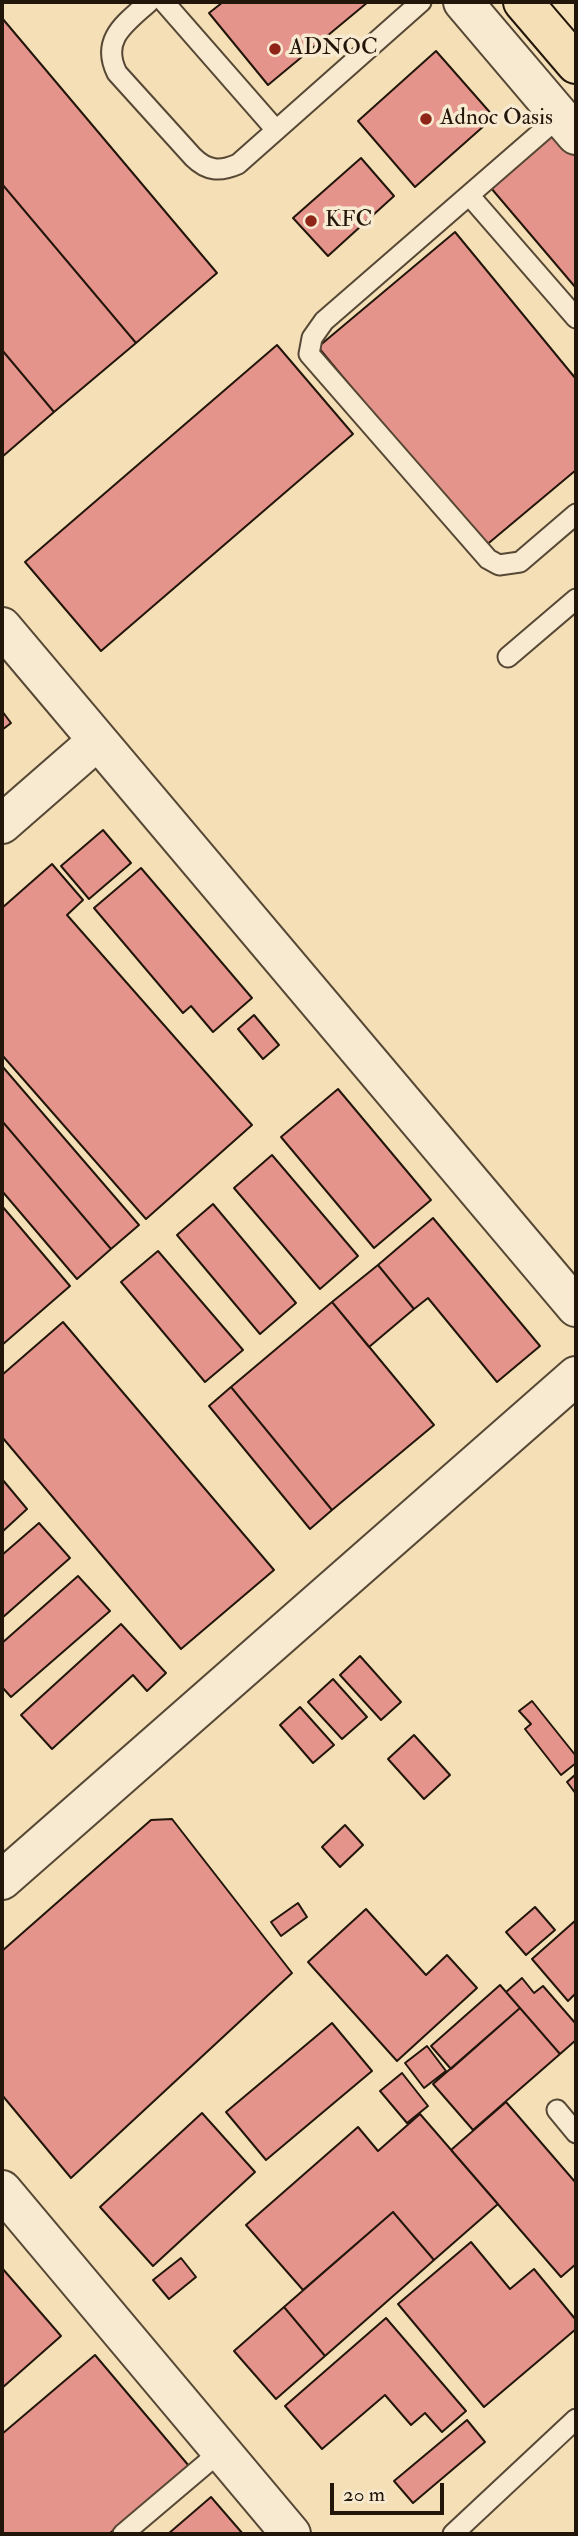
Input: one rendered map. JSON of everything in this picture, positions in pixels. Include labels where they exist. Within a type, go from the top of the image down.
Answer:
[{"type":"highway","points":[[523,2],[576,64]]},
{"type":"street","points":[[463,2],[572,130]]},
{"type":"street","points":[[2,627],[576,1307]]},
{"type":"street","points":[[2,824],[97,741]]},
{"type":"street","points":[[2,1880],[576,1376]]},
{"type":"street","points":[[2,2190],[290,2534]]},
{"type":"lane","points":[[149,2],[117,32],[113,42],[112,63],[117,73],[193,157],[202,166],[214,170],[238,164],[421,2]]},
{"type":"lane","points":[[164,2],[276,130]]},
{"type":"lane","points":[[572,130],[468,195],[324,321],[312,338],[309,354],[488,559],[499,565],[520,562],[576,514]]},
{"type":"lane","points":[[468,195],[576,318]]},
{"type":"lane","points":[[508,657],[576,599]]},
{"type":"lane","points":[[557,2110],[576,2133]]},
{"type":"lane","points":[[453,2534],[576,2419]]},
{"type":"lane","points":[[123,2534],[221,2451]]},
{"type":"building","name":"ADNOC","points":[[223,2],[368,2],[268,85],[209,13]]},
{"type":"building","points":[[2,18],[217,273],[136,343],[2,184]]},
{"type":"building","name":"Adnoc Oasis","points":[[436,51],[494,117],[415,187],[358,121]]},
{"type":"building","points":[[553,130],[576,157],[576,288],[491,188]]},
{"type":"building","points":[[361,158],[394,196],[328,256],[293,218]]},
{"type":"building","points":[[2,184],[136,343],[54,412],[2,350]]},
{"type":"building","points":[[455,232],[576,379],[576,470],[484,547],[318,347]]},
{"type":"building","points":[[277,345],[353,434],[101,651],[25,562]]},
{"type":"building","points":[[2,350],[54,412],[2,457]]},
{"type":"building","points":[[2,711],[11,723],[2,730]]},
{"type":"building","points":[[103,830],[131,863],[89,899],[61,866]]},
{"type":"building","points":[[52,864],[83,900],[67,915],[252,1125],[146,1219],[2,1055],[2,908]]},
{"type":"building","points":[[141,868],[252,998],[213,1032],[191,1006],[183,1013],[94,908]]},
{"type":"building","points":[[254,1015],[279,1045],[263,1059],[238,1029]]},
{"type":"building","points":[[2,1066],[139,1225],[111,1249],[2,1121]]},
{"type":"building","points":[[338,1089],[431,1200],[374,1248],[281,1137]]},
{"type":"building","points":[[2,1121],[111,1249],[77,1279],[2,1191]]},
{"type":"building","points":[[272,1155],[358,1256],[320,1289],[234,1188]]},
{"type":"building","points":[[213,1204],[296,1303],[260,1334],[177,1235]]},
{"type":"building","points":[[2,1206],[70,1286],[2,1345]]},
{"type":"building","points":[[433,1218],[540,1346],[497,1382],[428,1298],[414,1309],[378,1265]]},
{"type":"building","points":[[158,1251],[243,1350],[205,1382],[121,1282]]},
{"type":"building","points":[[378,1265],[414,1309],[369,1347],[332,1302]]},
{"type":"building","points":[[332,1302],[434,1425],[332,1510],[231,1387]]},
{"type":"building","points":[[63,1322],[274,1570],[181,1649],[2,1437],[2,1375]]},
{"type":"building","points":[[231,1387],[332,1510],[310,1529],[209,1406]]},
{"type":"building","points":[[2,1479],[27,1509],[2,1532]]},
{"type":"building","points":[[39,1523],[70,1558],[2,1618],[2,1555]]},
{"type":"building","points":[[78,1576],[110,1611],[11,1697],[2,1687],[2,1643]]},
{"type":"building","points":[[121,1624],[166,1673],[147,1691],[133,1675],[52,1749],[21,1715]]},
{"type":"building","points":[[360,1656],[401,1702],[381,1720],[340,1675]]},
{"type":"building","points":[[333,1679],[367,1717],[342,1739],[308,1702]]},
{"type":"building","points":[[532,1701],[576,1756],[576,1763],[561,1775],[525,1729],[531,1724],[519,1711]]},
{"type":"building","points":[[300,1707],[334,1745],[313,1763],[280,1725]]},
{"type":"building","points":[[414,1735],[450,1775],[424,1799],[388,1759]]},
{"type":"building","points":[[576,1774],[576,1794],[567,1782]]},
{"type":"building","points":[[172,1819],[292,1973],[71,2178],[2,2095],[2,1951],[151,1820]]},
{"type":"building","points":[[345,1825],[363,1845],[340,1867],[322,1847]]},
{"type":"building","points":[[298,1903],[307,1917],[281,1936],[271,1922]]},
{"type":"building","points":[[535,1907],[555,1930],[526,1955],[506,1932]]},
{"type":"building","points":[[366,1909],[426,1975],[447,1955],[477,1988],[397,2061],[308,1962]]},
{"type":"building","points":[[576,1920],[576,1993],[568,2001],[532,1959]]},
{"type":"building","points":[[522,1978],[534,1993],[543,1986],[576,2024],[576,2040],[560,2054],[506,1992]]},
{"type":"building","points":[[500,1985],[520,2008],[451,2069],[431,2046]]},
{"type":"building","points":[[520,2008],[560,2054],[473,2130],[433,2084]]},
{"type":"building","points":[[332,2023],[372,2071],[266,2160],[226,2112]]},
{"type":"building","points":[[427,2046],[446,2071],[424,2088],[405,2063]]},
{"type":"building","points":[[402,2073],[428,2106],[407,2123],[380,2091]]},
{"type":"building","points":[[506,2102],[576,2183],[576,2264],[561,2277],[451,2150]]},
{"type":"building","points":[[202,2113],[255,2172],[153,2266],[100,2207]]},
{"type":"building","points":[[420,2114],[498,2204],[434,2260],[393,2212],[303,2290],[246,2225],[358,2127],[378,2151]]},
{"type":"building","points":[[393,2212],[434,2260],[325,2356],[284,2307]]},
{"type":"building","points":[[471,2242],[510,2289],[534,2269],[576,2320],[576,2329],[484,2407],[398,2304]]},
{"type":"building","points":[[181,2258],[196,2277],[169,2299],[153,2280]]},
{"type":"building","points":[[2,2268],[61,2336],[2,2388]]},
{"type":"building","points":[[284,2307],[325,2356],[276,2399],[234,2351]]},
{"type":"building","points":[[386,2318],[466,2411],[442,2432],[425,2413],[411,2425],[385,2395],[322,2449],[285,2406]]},
{"type":"building","points":[[95,2355],[189,2466],[109,2534],[2,2534],[2,2434]]},
{"type":"building","points":[[467,2420],[485,2442],[413,2503],[394,2481]]},
{"type":"building","points":[[211,2497],[243,2534],[168,2534]]},
{"type":"place","name":"ADNOC","points":[[275,49]]},
{"type":"place","name":"Adnoc Oasis","points":[[426,119]]},
{"type":"place","name":"KFC","points":[[311,221]]}]
